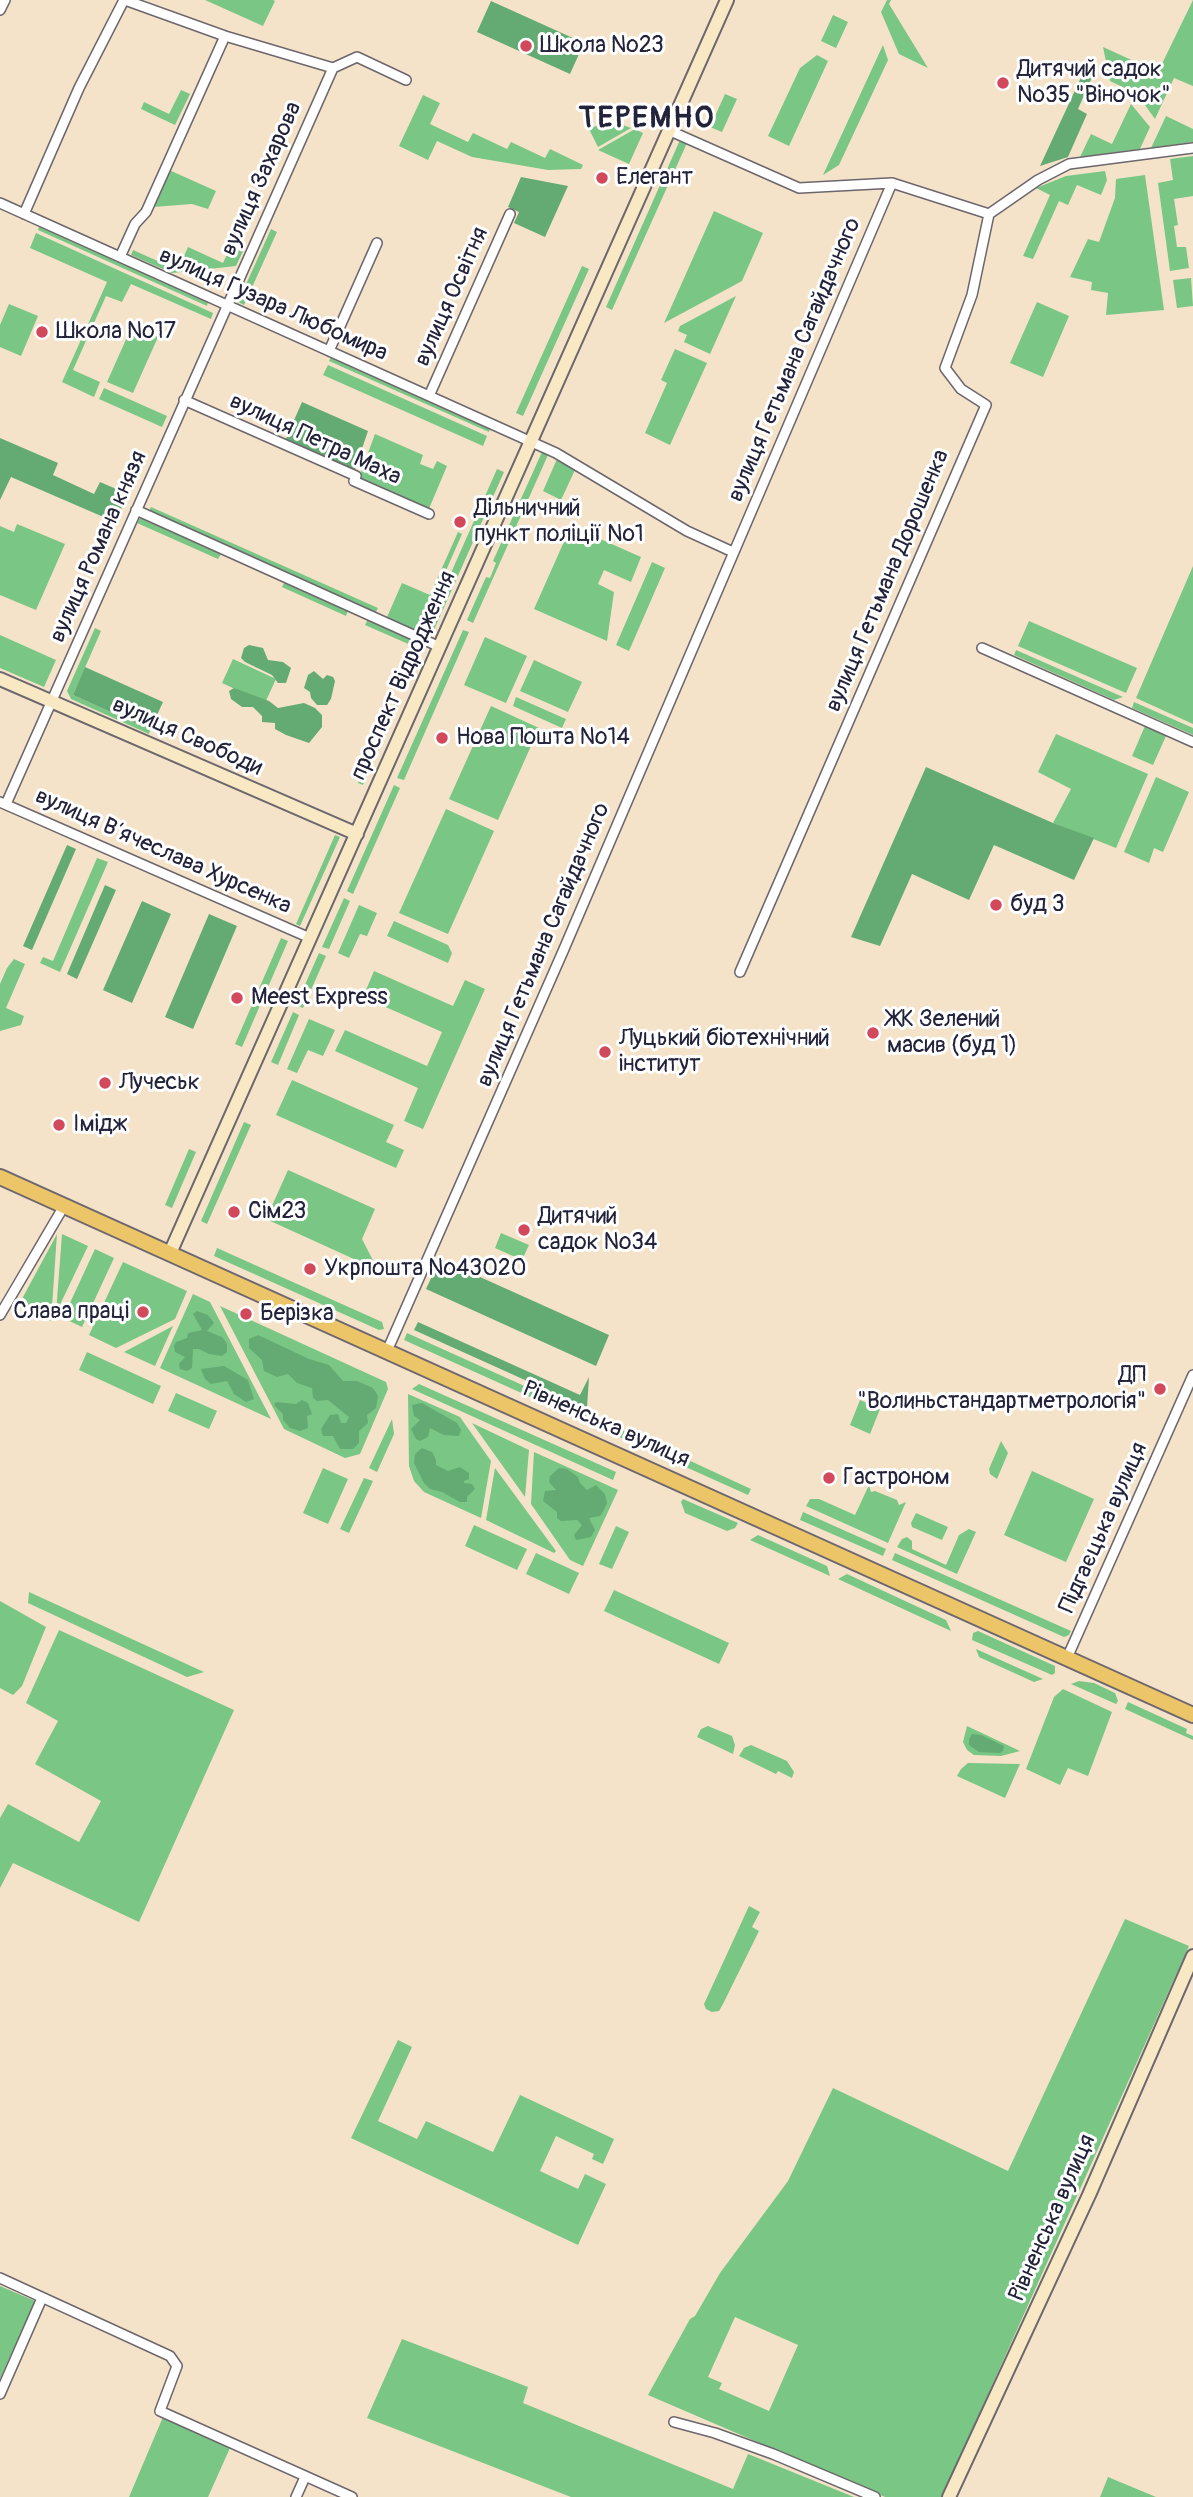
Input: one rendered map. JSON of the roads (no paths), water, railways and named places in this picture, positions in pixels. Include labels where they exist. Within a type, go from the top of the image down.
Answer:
[{"type":"main road","name":"проспект Відродження","points":[[170,1253],[727,0]]},
{"type":"main road","name":"вулиця Свободи","points":[[0,678],[357,834]]},
{"type":"main road","name":"Рівненська вулиця","points":[[0,1177],[1193,1715]]},
{"type":"main road","name":"Рівненська вулиця","points":[[949,2497],[1089,2195],[1193,1956]]},
{"type":"street","points":[[0,10],[5,0]]},
{"type":"street","points":[[24,214],[79,88],[125,0],[225,36],[333,68],[357,57],[406,80]]},
{"type":"street","points":[[120,257],[135,224],[146,212],[225,36]]},
{"type":"street","name":"вулиця Захарова","points":[[227,305],[333,68]]},
{"type":"street","points":[[668,130],[799,188],[891,183],[989,214],[1038,180],[1069,164],[1193,148]]},
{"type":"street","name":"вулиця Гетьмана Сагайдачного","points":[[387,1351],[558,961],[891,183]]},
{"type":"street","name":"вулиця Гузара Любомира","points":[[0,203],[531,442]]},
{"type":"street","name":"вулиця Гетьмана Дорошенка","points":[[740,972],[986,405],[961,389],[945,368],[972,295],[989,214]]},
{"type":"street","name":"вулиця Освітня","points":[[429,396],[510,215]]},
{"type":"street","points":[[329,351],[377,243]]},
{"type":"street","name":"вулиця Романа князя","points":[[3,803],[52,701],[227,305]]},
{"type":"street","name":"вулиця Петра Маха","points":[[184,400],[356,476],[354,481],[429,514]]},
{"type":"street","points":[[531,442],[556,453],[687,531],[733,552]]},
{"type":"street","points":[[136,510],[440,647]]},
{"type":"street","points":[[982,648],[1193,742]]},
{"type":"street","name":"вулиця Вʼячеслава Хурсенка","points":[[3,803],[310,939]]},
{"type":"street","points":[[0,1315],[64,1206]]},
{"type":"street","name":"Підгаєцька вулиця","points":[[1068,1658],[1193,1375]]},
{"type":"street","points":[[0,2278],[170,2356],[177,2366],[160,2411],[352,2497]]},
{"type":"street","points":[[0,2394],[41,2298]]},
{"type":"street","points":[[674,2422],[715,2432],[874,2497]]},
{"type":"street","points":[[296,2497],[304,2477]]},
{"type":"place","name":"Школа №23","points":[[526,46]]},
{"type":"place","name":"Дитячий садок №35 \"Віночок\"","points":[[1003,83]]},
{"type":"place","name":"Елегант","points":[[602,178]]},
{"type":"place","name":"Школа №17","points":[[42,332]]},
{"type":"place","name":"Дільничний пункт поліції №1","points":[[460,522]]},
{"type":"place","name":"Нова Пошта №14","points":[[442,738]]},
{"type":"place","name":"буд 3","points":[[996,905]]},
{"type":"place","name":"Meest Express","points":[[237,998]]},
{"type":"place","name":"ЖК Зелений масив (буд 1)","points":[[873,1033]]},
{"type":"place","name":"Луцький біотехнічний інститут","points":[[605,1052]]},
{"type":"place","name":"Лучеськ","points":[[105,1083]]},
{"type":"place","name":"Імідж","points":[[59,1125]]},
{"type":"place","name":"Сім23","points":[[234,1212]]},
{"type":"place","name":"Дитячий садок №34","points":[[524,1230]]},
{"type":"place","name":"Укрпошта №43020","points":[[310,1269]]},
{"type":"place","name":"Слава праці","points":[[143,1312]]},
{"type":"place","name":"Берізка","points":[[246,1314]]},
{"type":"place","name":"ДП \"Волиньстандартметрологія\"","points":[[1160,1389]]},
{"type":"place","name":"Гастроном","points":[[829,1478]]},
{"type":"district","name":"ТЕРЕМНО","points":[[647,119]]}]
